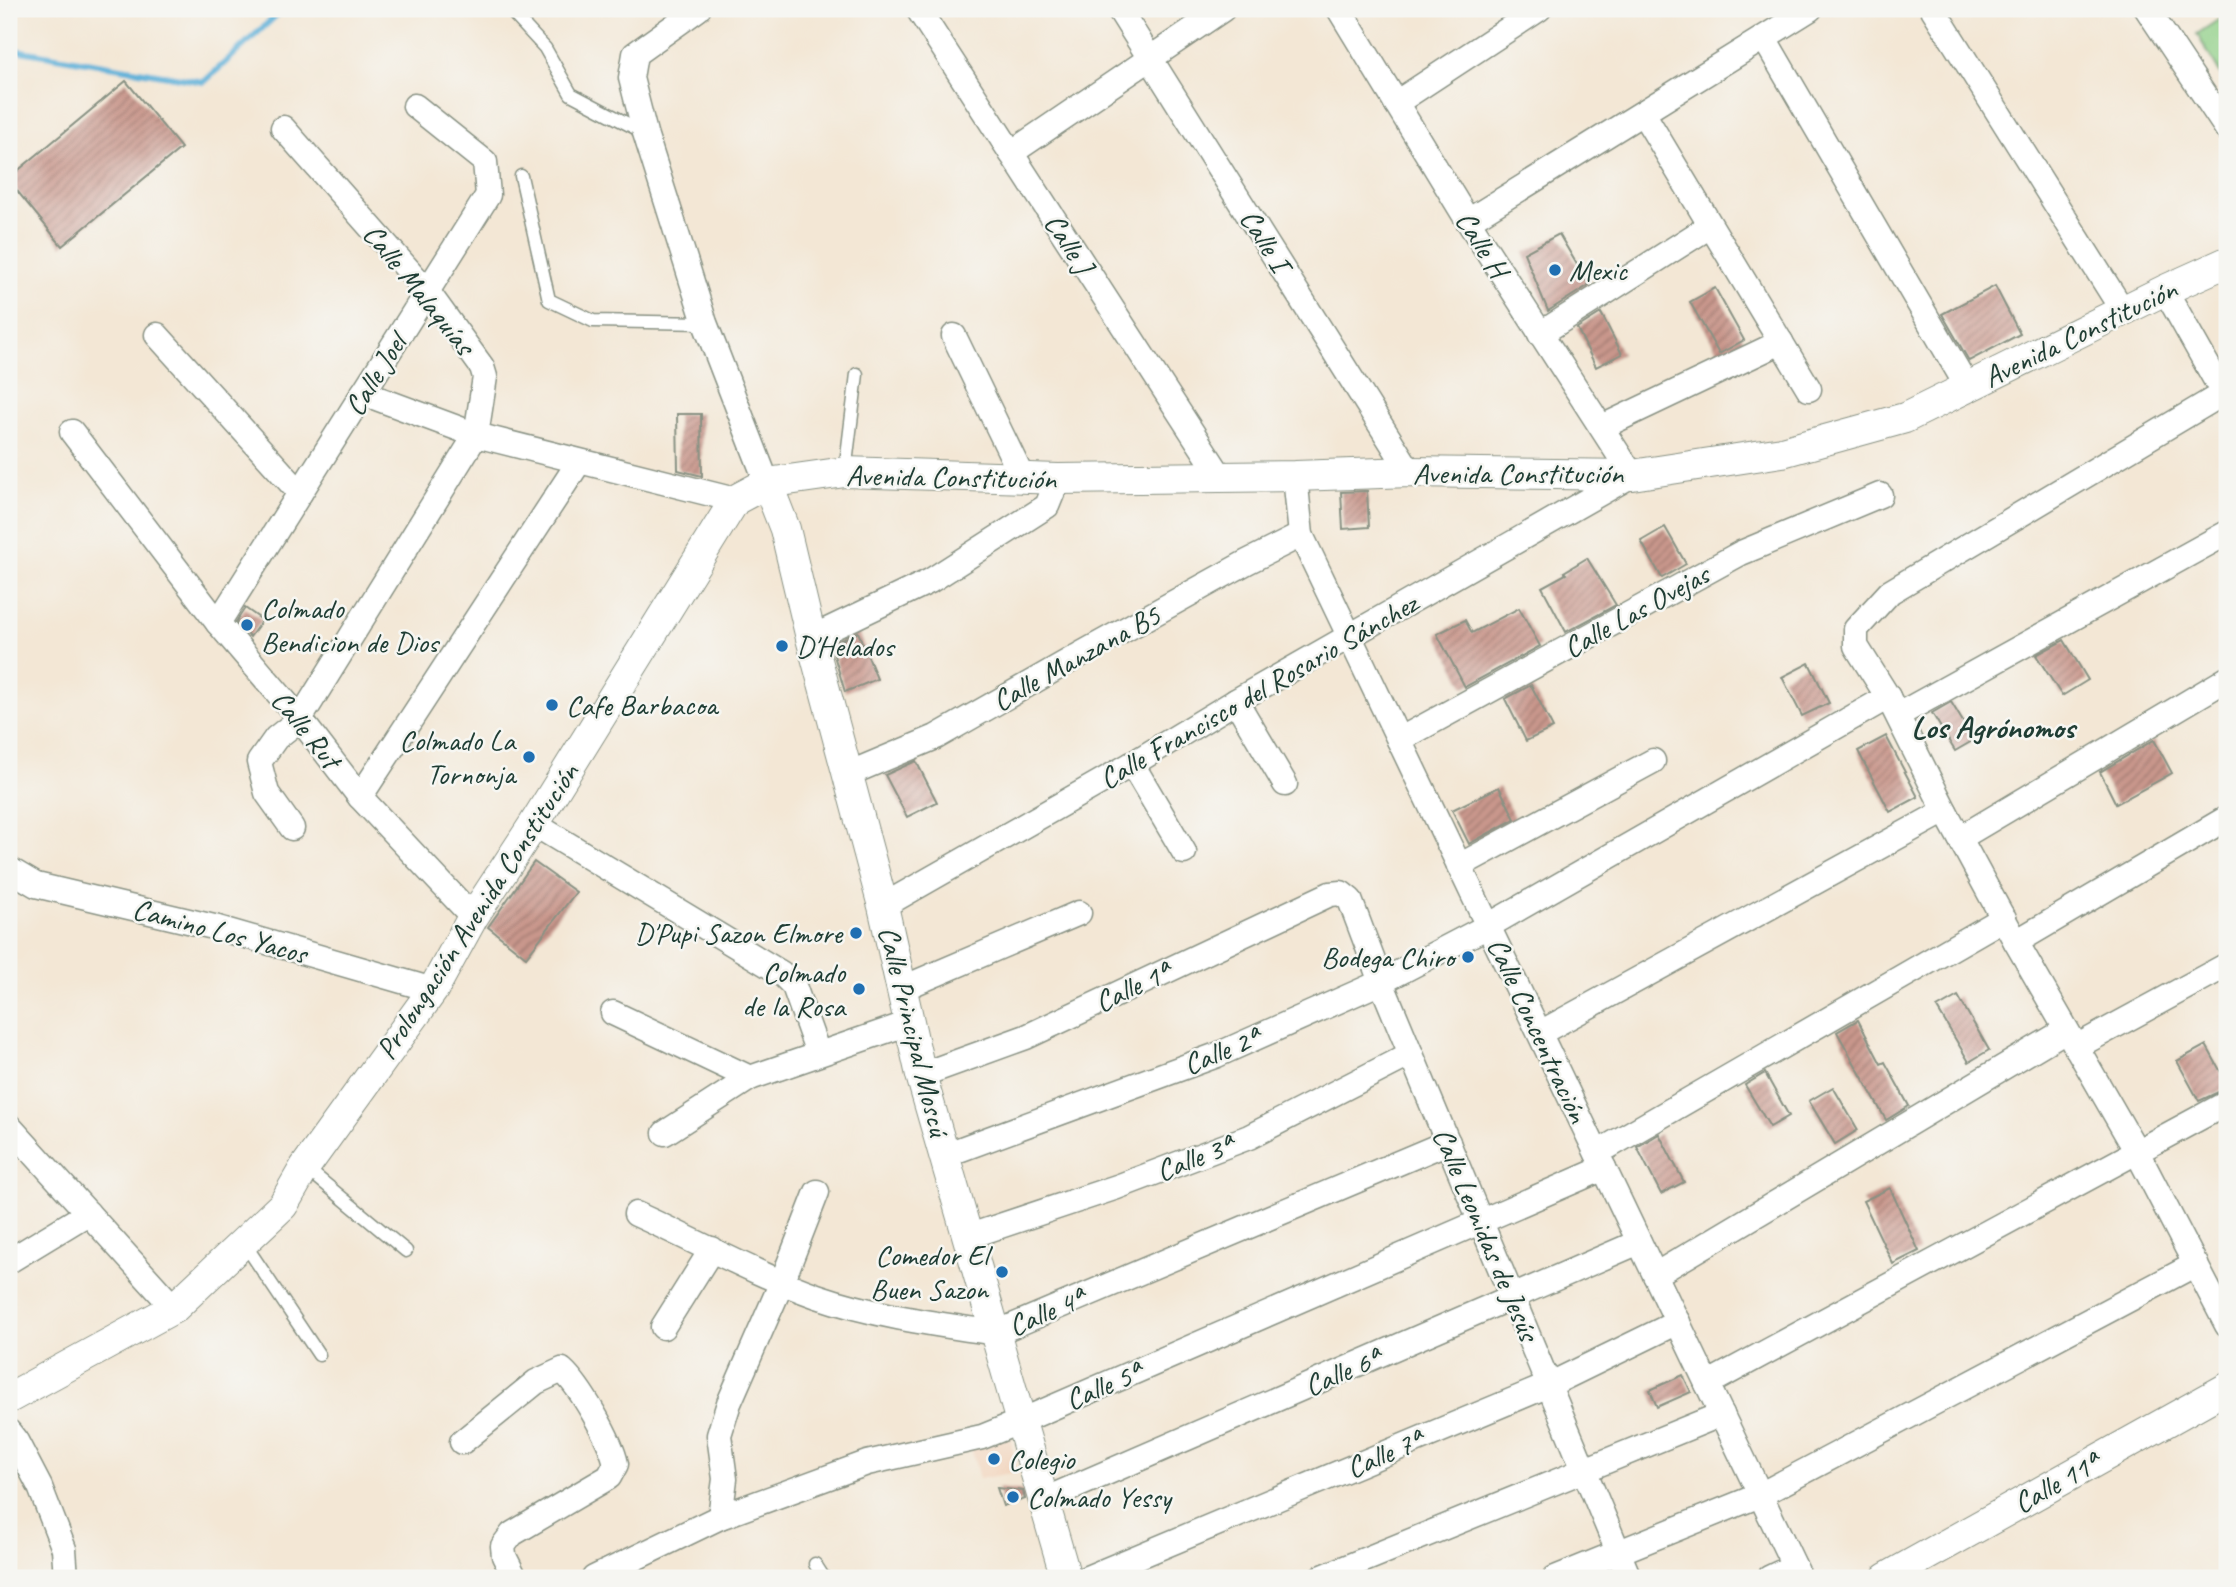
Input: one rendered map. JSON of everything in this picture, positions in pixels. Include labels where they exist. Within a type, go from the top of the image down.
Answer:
[{"type":"street","points":[[363,393],[476,435],[735,500],[767,483],[705,323],[645,133],[631,78],[635,54],[698,9]]},
{"type":"street","name":"Calle J","points":[[918,9],[1221,477]]},
{"type":"street","name":"Calle I","points":[[1119,9],[1410,472]]},
{"type":"street","points":[[1011,153],[1223,9]]},
{"type":"street","name":"Calle H","points":[[1339,9],[1468,221],[1632,475]]},
{"type":"street","points":[[1396,103],[1539,9]]},
{"type":"street","points":[[1468,221],[1810,9]]},
{"type":"street","points":[[1933,9],[2123,311]]},
{"type":"street","points":[[2147,9],[2227,129]]},
{"type":"street","points":[[1764,38],[1968,388]]},
{"type":"street","name":"Calle Joel","points":[[218,623],[488,195],[485,162],[415,106]]},
{"type":"street","points":[[1643,113],[1809,388]]},
{"type":"street","name":"Calle Malaquías","points":[[284,128],[427,291],[482,367],[485,377],[476,435],[300,719],[276,738],[259,762],[267,793],[292,828]]},
{"type":"street","points":[[1540,334],[1710,226]]},
{"type":"street","name":"Avenida Constitución","points":[[767,483],[845,472],[1058,479],[1295,477],[1410,472],[1632,475],[1782,452],[1906,418],[2227,262]]},
{"type":"street","points":[[2165,290],[2225,397],[1890,592],[1856,629],[1856,646],[1893,706],[1945,811],[2016,942],[2137,1152],[2227,1325]]},
{"type":"street","points":[[157,335],[300,493]]},
{"type":"street","points":[[954,336],[1023,478]]},
{"type":"street","points":[[1602,427],[1781,342]]},
{"type":"street","name":"Calle Rut","points":[[72,432],[218,623],[300,719],[360,797],[473,917]]},
{"type":"street","points":[[360,797],[579,462]]},
{"type":"street","name":"Calle Francisco del Rosario Sánchez","points":[[883,906],[1632,475]]},
{"type":"street","name":"Calle Concentración","points":[[1295,477],[1301,535],[1797,1572]]},
{"type":"street","points":[[811,638],[930,580],[1047,506],[1058,479]]},
{"type":"street","name":"Calle Principal Moscú","points":[[767,483],[785,529],[811,638],[883,906],[921,1075],[1066,1578]]},
{"type":"street","name":"Calle Las Ovejas","points":[[1399,740],[1741,553],[1880,495]]},
{"type":"street","name":"Prolongación Avenida Constitución","points":[[9,1398],[174,1308],[283,1205],[305,1167],[433,990],[473,917],[534,824],[735,500]]},
{"type":"street","name":"Calle 2ª","points":[[944,1155],[1217,1055],[1381,982],[1893,706],[2227,533]]},
{"type":"street","name":"Calle Manzana B5","points":[[848,774],[936,737],[1095,646],[1301,535]]},
{"type":"street","points":[[1960,838],[2227,678]]},
{"type":"street","points":[[1236,701],[1285,784]]},
{"type":"street","points":[[1459,866],[1653,761]]},
{"type":"street","points":[[1132,764],[1184,852]]},
{"type":"street","points":[[1540,1034],[1945,811]]},
{"type":"street","points":[[2016,942],[2227,818]]},
{"type":"street","points":[[534,824],[781,973],[794,986],[818,1053]]},
{"type":"street","name":"Camino Los Yacos","points":[[9,869],[36,885],[218,928],[433,990]]},
{"type":"street","name":"Calle Leonidas de Jesús","points":[[1341,893],[1350,900],[1381,982],[1629,1578]]},
{"type":"street","name":"Calle 1ª","points":[[921,1075],[1026,1037],[1330,894],[1341,893]]},
{"type":"street","points":[[901,989],[1079,913]]},
{"type":"street","name":"Calle 5ª","points":[[594,1578],[629,1570],[720,1517],[867,1463],[982,1437],[1481,1223],[1600,1161],[2004,918]]},
{"type":"street","points":[[1655,1275],[2071,1038],[2227,965]]},
{"type":"street","points":[[613,1013],[750,1078]]},
{"type":"street","points":[[665,1133],[750,1078],[909,1023]]},
{"type":"street","name":"Calle 3ª","points":[[967,1237],[1117,1187],[1249,1137],[1411,1054]]},
{"type":"street","points":[[1707,1384],[2227,1103]]},
{"type":"street","points":[[9,1126],[174,1308]]},
{"type":"street","name":"Calle 4ª","points":[[636,1214],[782,1282],[866,1311],[923,1323],[996,1333],[1448,1142]]},
{"type":"street","points":[[720,1517],[725,1479],[719,1435],[729,1403],[782,1282],[817,1192]]},
{"type":"street","points":[[9,1261],[88,1213]]},
{"type":"street","name":"Calle 6ª","points":[[1044,1500],[1513,1299],[1639,1242]]},
{"type":"street","points":[[663,1327],[712,1248]]},
{"type":"street","points":[[1555,1578],[1760,1495],[2196,1264]]},
{"type":"street","name":"Calle 7ª","points":[[1087,1578],[1549,1385],[1678,1322]]},
{"type":"street","points":[[462,1442],[536,1382],[562,1370],[574,1380],[613,1450],[616,1464],[609,1477],[512,1534],[503,1546],[504,1556],[515,1578]]},
{"type":"street","name":"Calle 11ª","points":[[1886,1578],[2227,1388]]},
{"type":"street","points":[[1320,1578],[1722,1414]]},
{"type":"street","points":[[9,1432],[40,1487],[64,1549],[66,1578]]},
{"type":"street","points":[[1769,1578],[1797,1572]]},
{"type":"lane","points":[[509,9],[545,48],[571,94],[645,133]]},
{"type":"lane","points":[[521,176],[549,300],[593,321],[705,323]]},
{"type":"lane","points":[[845,472],[857,374]]},
{"type":"lane","points":[[305,1167],[405,1251]]},
{"type":"lane","points":[[244,1242],[320,1356]]},
{"type":"lane","points":[[815,1564],[824,1578]]},
{"type":"shaded area","name":"Colegio","points":[[1010,1432],[1016,1472],[979,1479],[971,1446]]},
{"type":"green space","points":[[2227,14],[2227,85],[2197,34]]},
{"type":"building","points":[[126,81],[181,148],[62,246],[9,178]]},
{"type":"building","name":"Mexic","points":[[1559,234],[1589,285],[1548,311],[1524,253]]},
{"type":"building","points":[[1995,286],[2020,334],[1969,361],[1942,314]]},
{"type":"building","points":[[1715,288],[1744,340],[1719,354],[1690,302]]},
{"type":"building","points":[[1601,313],[1622,354],[1596,367],[1577,328]]},
{"type":"building","points":[[677,414],[701,414],[702,476],[678,470]]},
{"type":"building","points":[[1367,491],[1369,527],[1343,529],[1341,492]]},
{"type":"building","points":[[1665,527],[1686,564],[1662,578],[1641,541]]},
{"type":"building","points":[[1587,558],[1616,605],[1566,632],[1542,587]]},
{"type":"building","name":"Colmado Bendicion de Dios","points":[[245,608],[262,620],[250,637],[236,622]]},
{"type":"building","points":[[1519,608],[1540,646],[1465,687],[1437,634],[1465,620],[1472,633]]},
{"type":"building","points":[[858,632],[877,679],[845,692],[831,645]]},
{"type":"building","points":[[2064,640],[2088,680],[2062,696],[2036,655]]},
{"type":"building","points":[[1809,663],[1829,703],[1802,716],[1782,677]]},
{"type":"building","points":[[1531,685],[1553,728],[1526,741],[1505,699]]},
{"type":"building","points":[[1951,702],[1974,740],[1955,751],[1932,713]]},
{"type":"building","points":[[1886,736],[1918,797],[1890,812],[1858,751]]},
{"type":"building","points":[[2154,740],[2172,773],[2116,804],[2100,772]]},
{"type":"building","points":[[916,761],[937,802],[907,817],[885,775]]},
{"type":"building","points":[[1499,787],[1515,819],[1469,844],[1452,810]]},
{"type":"building","points":[[534,862],[576,892],[526,957],[488,927]]},
{"type":"building","points":[[1958,996],[1989,1050],[1969,1062],[1937,1008]]},
{"type":"building","points":[[1858,1020],[1881,1064],[1885,1062],[1909,1106],[1886,1120],[1837,1032]]},
{"type":"building","points":[[2206,1045],[2227,1083],[2227,1088],[2199,1101],[2177,1061]]},
{"type":"building","points":[[1765,1073],[1789,1116],[1770,1127],[1745,1085]]},
{"type":"building","points":[[1833,1087],[1858,1130],[1835,1144],[1809,1101]]},
{"type":"building","points":[[1659,1134],[1684,1182],[1661,1194],[1637,1147]]},
{"type":"building","points":[[1890,1188],[1919,1251],[1893,1264],[1863,1201]]},
{"type":"building","points":[[1683,1375],[1691,1392],[1657,1407],[1650,1390]]},
{"type":"building","name":"Colmado Yessy","points":[[997,1488],[1023,1491],[1025,1499],[1003,1506]]},
{"type":"waterway","points":[[9,49],[204,82],[283,9]]},
{"type":"place","name":"Mexic","points":[[1555,270]]},
{"type":"place","name":"Colmado Bendicion de Dios","points":[[247,625]]},
{"type":"place","name":"D'Helados","points":[[782,646]]},
{"type":"place","name":"Cafe Barbacoa","points":[[552,705]]},
{"type":"place","name":"Colmado La Tornonja","points":[[529,757]]},
{"type":"place","name":"D'Pupi Sazon Elmore","points":[[856,933]]},
{"type":"place","name":"Bodega Chiro","points":[[1468,957]]},
{"type":"place","name":"Colmado de la Rosa","points":[[859,989]]},
{"type":"place","name":"Comedor El Buen Sazon","points":[[1002,1272]]},
{"type":"place","name":"Colegio","points":[[994,1459]]},
{"type":"place","name":"Colmado Yessy","points":[[1013,1497]]},
{"type":"district","name":"Los Agrónomos","points":[[1993,727]]}]
